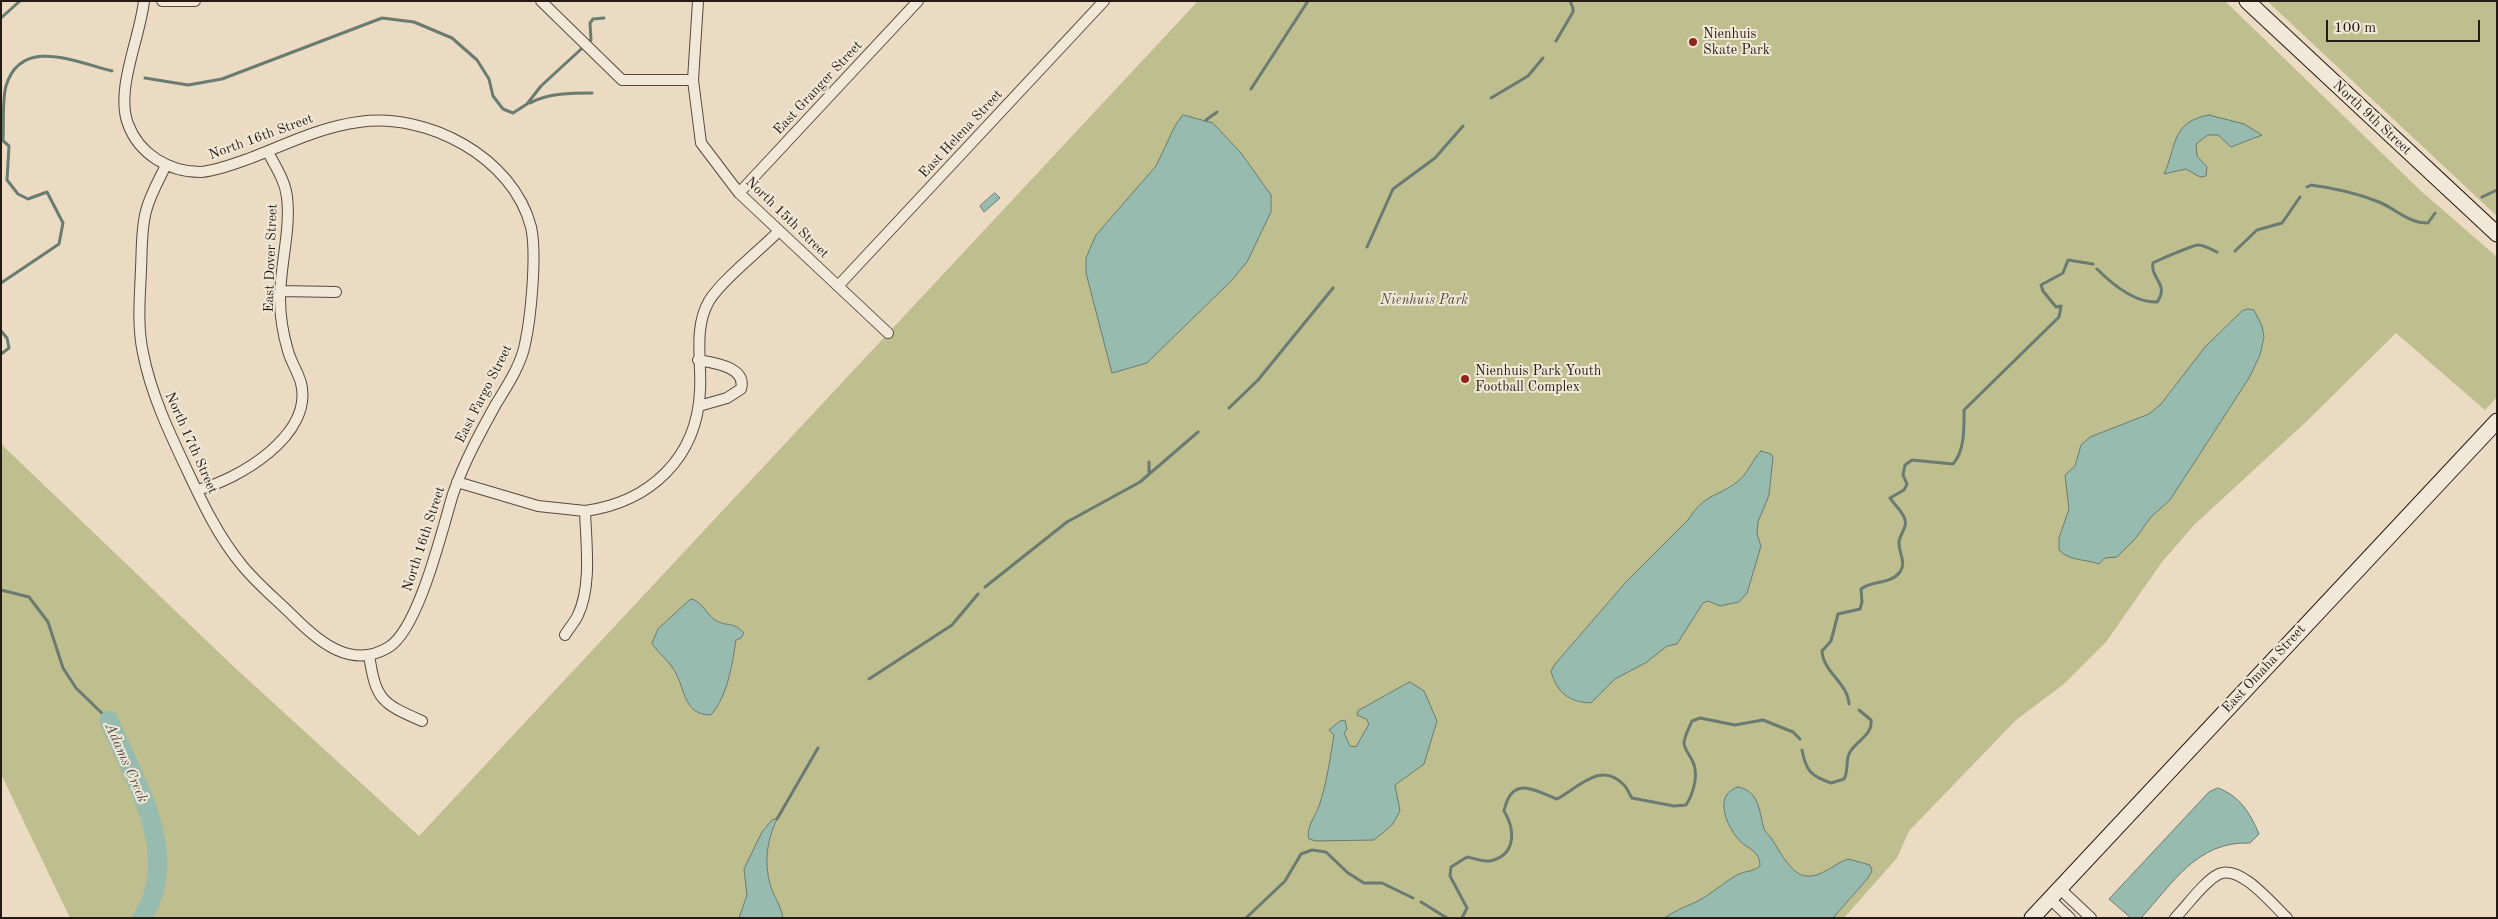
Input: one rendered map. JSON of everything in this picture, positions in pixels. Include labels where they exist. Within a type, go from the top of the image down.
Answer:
[{"type":"street","name":"North 16th Street","points":[[144,1],[142,23],[124,98],[128,124],[143,149],[166,165],[187,171],[207,172],[268,152],[319,130],[362,121],[400,122],[441,133],[482,157],[504,175]]},
{"type":"street","points":[[162,1],[195,1]]},
{"type":"street","points":[[541,1],[622,80],[693,80],[698,1]]},
{"type":"street","name":"East Granger Street","points":[[738,193],[918,1]]},
{"type":"street","name":"East Helena Street","points":[[838,286],[1104,1]]},
{"type":"street","name":"North 9th Street","points":[[2247,1],[2497,234]]},
{"type":"street","name":"North 15th Street","points":[[693,80],[701,143],[738,193],[888,333]]},
{"type":"street","name":"East Dover Street","points":[[197,490],[214,486],[262,459],[294,425],[302,402],[301,384],[288,351],[282,322],[280,291],[288,214],[287,195],[281,176],[268,152]]},
{"type":"street","name":"North 17th Street","points":[[166,165],[146,207],[142,232],[139,315],[142,349],[154,397],[197,490],[223,540],[243,567],[315,637],[337,651],[351,655],[369,655]]},
{"type":"street","name":"East Fargo Street","points":[[457,482],[472,446],[509,382],[525,348],[532,263],[531,229],[520,201],[504,175]]},
{"type":"street","points":[[565,634],[578,614],[585,587],[587,556],[585,511],[608,508],[637,496],[662,476],[684,453],[696,423],[699,406],[701,390],[698,360],[700,329],[709,302],[779,231]]},
{"type":"street","points":[[280,291],[336,292]]},
{"type":"street","points":[[698,360],[719,364],[732,370],[738,374],[742,384],[741,390],[727,398],[699,406]]},
{"type":"street","name":"East Omaha Street","points":[[2032,918],[2497,421]]},
{"type":"street","name":"North 16th Street","points":[[369,655],[389,647],[402,634],[414,613],[457,482],[538,506],[585,511]]},
{"type":"street","points":[[369,655],[372,677],[383,701],[392,708],[422,722]]},
{"type":"street","points":[[2175,918],[2213,878],[2224,872],[2234,873],[2245,878],[2287,918]]},
{"type":"street","points":[[2054,893],[2070,918]]},
{"type":"street","points":[[2054,893],[2091,918]]},
{"type":"green space","name":"Nienhuis Park","points":[[1198,1],[2225,1],[2421,191],[2497,257],[2497,397],[2485,410],[2396,333],[2307,421],[2194,525],[2162,562],[2106,642],[2064,684],[2016,720],[1909,831],[1897,858],[1844,918],[70,918],[1,774],[1,444],[233,666],[419,836]]},
{"type":"green space","points":[[2267,1],[2497,1],[2497,216]]},
{"type":"water","points":[[1183,115],[1213,123],[1241,153],[1271,195],[1271,212],[1247,262],[1231,281],[1147,363],[1112,373],[1086,273],[1086,258],[1096,235],[1156,166],[1175,126]]},
{"type":"water","points":[[2209,115],[2244,124],[2262,135],[2231,147],[2218,135],[2208,135],[2196,144],[2197,156],[2207,167],[2206,176],[2200,177],[2186,169],[2164,174],[2181,130],[2187,123],[2196,118]]},
{"type":"water","points":[[995,193],[1000,198],[984,212],[980,206]]},
{"type":"water","points":[[2254,310],[2262,326],[2264,337],[2260,355],[2249,378],[2170,500],[2151,517],[2135,539],[2117,557],[2105,558],[2099,564],[2063,554],[2059,550],[2059,538],[2069,509],[2065,475],[2075,466],[2081,445],[2090,437],[2149,414],[2161,404],[2205,347],[2242,311]]},
{"type":"water","points":[[1761,451],[1771,454],[1773,457],[1769,495],[1758,522],[1757,534],[1761,546],[1747,593],[1739,602],[1720,606],[1708,601],[1703,603],[1677,644],[1667,646],[1647,662],[1615,679],[1591,703],[1576,701],[1560,691],[1551,671],[1555,664],[1626,582],[1688,520],[1694,511],[1705,500],[1741,479]]},
{"type":"water","points":[[691,599],[698,602],[715,620],[723,624],[733,625],[744,633],[741,638],[736,640],[731,669],[722,698],[711,715],[701,714],[689,705],[676,674],[652,643],[658,629]]},
{"type":"water","points":[[1410,682],[1424,691],[1437,721],[1424,764],[1395,785],[1400,811],[1392,825],[1374,840],[1316,841],[1309,839],[1308,831],[1319,806],[1328,770],[1334,735],[1329,730],[1340,721],[1345,720],[1347,729],[1344,733],[1350,746],[1356,747],[1369,724],[1366,719],[1357,715],[1358,711]]},
{"type":"water","points":[[1738,787],[1745,789],[1755,798],[1765,831],[1791,867],[1801,875],[1817,875],[1848,859],[1870,865],[1872,871],[1868,878],[1833,918],[1664,918],[1701,899],[1735,876],[1760,866],[1759,859],[1755,853],[1743,844],[1731,829],[1724,812],[1726,797],[1730,791]]},
{"type":"water","points":[[2218,788],[2226,791],[2243,806],[2259,834],[2250,843],[2231,844],[2215,849],[2201,857],[2176,878],[2141,918],[2131,918],[2109,899],[2209,792]]},
{"type":"water","points":[[777,819],[769,843],[767,867],[771,888],[783,918],[739,918],[747,895],[744,869],[762,832],[772,820]]},
{"type":"waterway","name":"Adams Creek","points":[[1,18],[20,1]]},
{"type":"waterway","points":[[1251,89],[1308,1]]},
{"type":"waterway","points":[[1556,41],[1573,12],[1570,1]]},
{"type":"waterway","points":[[145,78],[188,85],[222,79],[382,18],[414,22],[452,38],[477,60],[489,79],[493,96],[503,109],[513,113],[527,104],[541,86],[591,40],[590,23],[593,19],[604,18]]},
{"type":"waterway","points":[[3,140],[6,86],[13,71],[24,61],[37,57],[51,56],[112,71]]},
{"type":"waterway","points":[[1491,98],[1528,76],[1543,58]]},
{"type":"waterway","points":[[530,103],[552,95],[592,93]]},
{"type":"waterway","points":[[1206,120],[1217,112]]},
{"type":"waterway","points":[[1367,247],[1393,189],[1435,158],[1463,126]]},
{"type":"waterway","name":"Adams Creek","points":[[1,139],[9,146],[7,180],[18,194],[28,199],[47,192],[63,223],[59,244],[1,283]]},
{"type":"waterway","points":[[2307,187],[2311,185],[2320,186],[2362,196],[2379,202],[2414,221],[2428,223],[2435,213]]},
{"type":"waterway","points":[[2482,197],[2497,190]]},
{"type":"waterway","points":[[2235,251],[2257,230],[2282,223],[2300,197]]},
{"type":"waterway","points":[[2097,269],[2124,292],[2140,299],[2157,302],[2161,286],[2154,273],[2153,263],[2198,245],[2217,252]]},
{"type":"waterway","points":[[1849,704],[1845,690],[1826,665],[1822,651],[1831,641],[1838,614],[1860,609],[1862,602],[1861,589],[1870,584],[1891,579],[1902,568],[1899,542],[1905,526],[1905,520],[1890,498],[1904,490],[1907,484],[1903,475],[1905,465],[1912,460],[1953,464],[1962,446],[1964,410],[2059,317],[2061,306],[2056,307],[2043,291],[2041,285],[2063,273],[2068,260],[2093,264]]},
{"type":"waterway","points":[[1229,408],[1258,380],[1333,288]]},
{"type":"waterway","name":"Adams Creek","points":[[1,331],[7,338],[9,348],[1,354]]},
{"type":"waterway","points":[[985,587],[1067,522],[1140,482],[1198,432]]},
{"type":"waterway","points":[[1149,462],[1149,474]]},
{"type":"waterway","name":"Adams Creek","points":[[1,590],[29,597],[48,622],[63,668],[76,688],[109,720]]},
{"type":"waterway","points":[[869,679],[952,625],[978,594]]},
{"type":"waterway","points":[[1802,750],[1805,763],[1814,775],[1831,783],[1844,779],[1850,752],[1870,730],[1871,720],[1859,710]]},
{"type":"waterway","points":[[1462,918],[1467,908],[1450,876],[1451,867],[1467,857],[1490,861],[1499,858],[1505,853],[1509,847],[1512,833],[1504,811],[1513,792],[1518,789],[1533,790],[1557,799],[1590,778],[1607,775],[1624,785],[1632,798],[1674,806],[1686,805],[1693,790],[1695,778],[1695,767],[1684,744],[1692,721],[1700,718],[1735,725],[1763,720],[1793,732],[1800,739]]},
{"type":"waterway","name":"Adams Creek","points":[[109,720],[141,793],[156,843],[158,869],[153,894],[142,918]]},
{"type":"waterway","points":[[777,819],[818,748]]},
{"type":"waterway","points":[[1246,918],[1285,881],[1301,854],[1312,850],[1326,852],[1348,873],[1364,883],[1382,883],[1413,898]]},
{"type":"waterway","points":[[1421,902],[1447,918]]},
{"type":"place","name":"Nienhuis Skate Park","points":[[1693,42]]},
{"type":"place","name":"Nienhuis Park Youth Football Complex","points":[[1465,379]]}]
